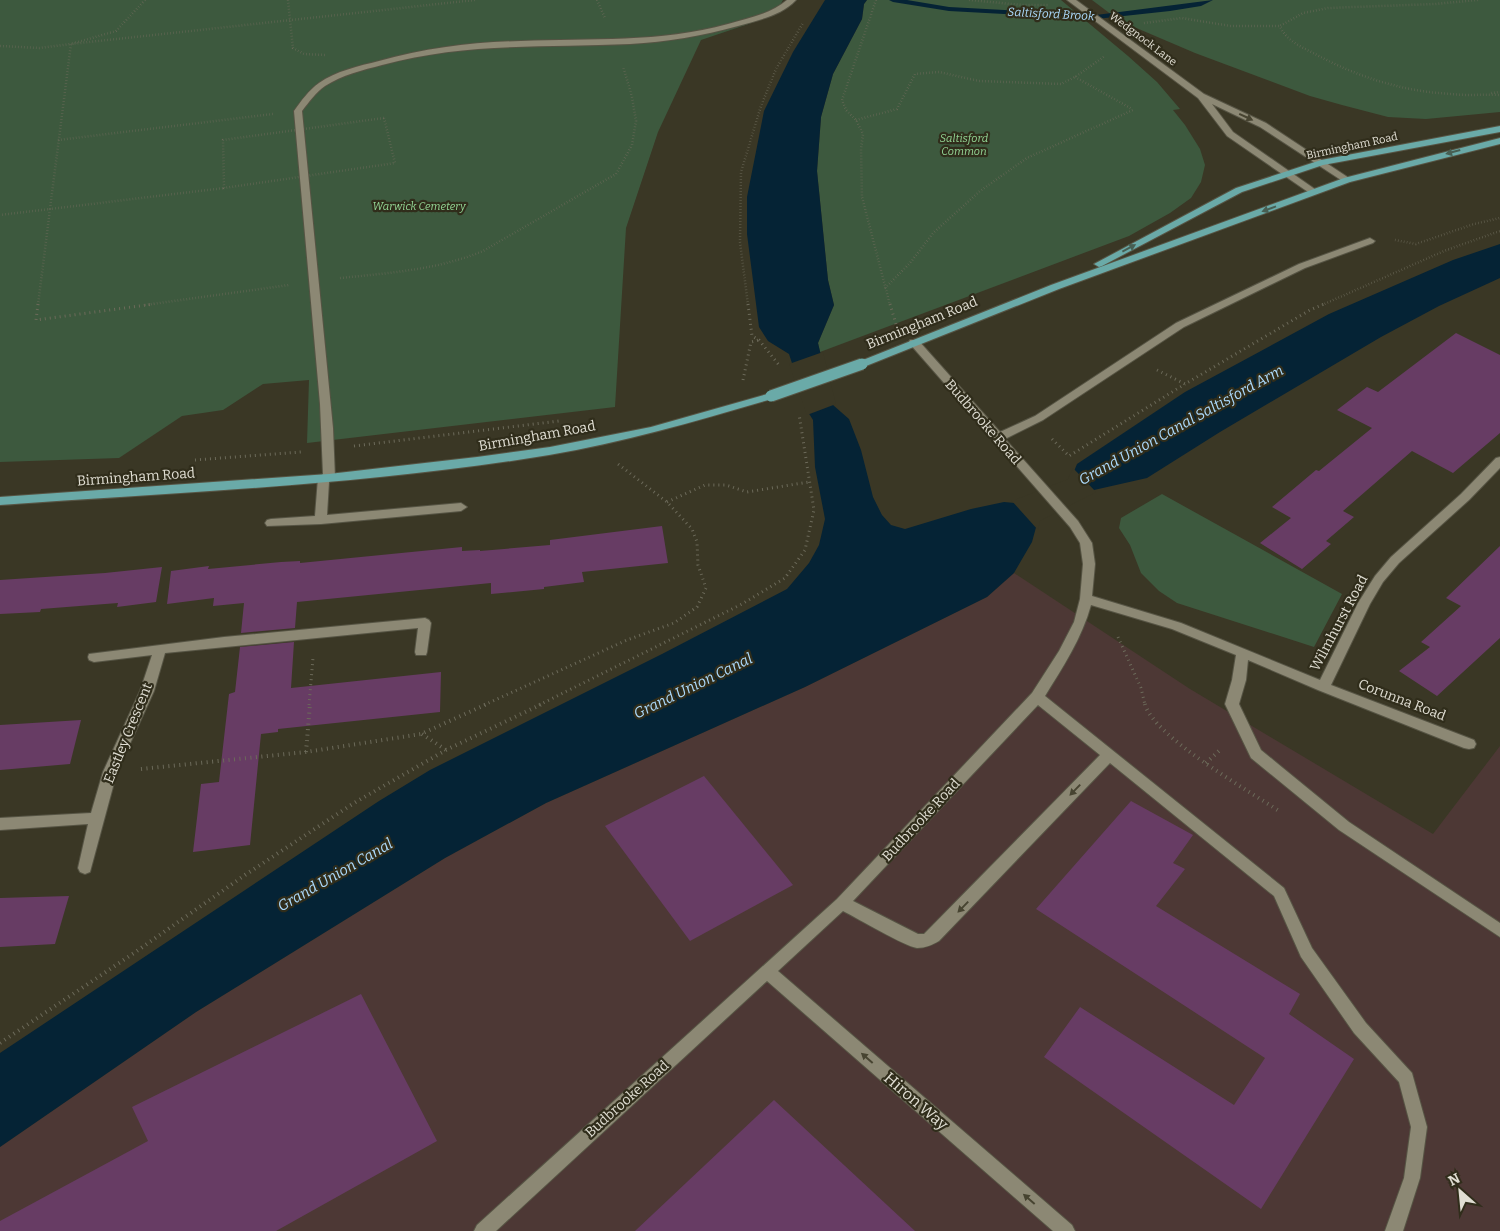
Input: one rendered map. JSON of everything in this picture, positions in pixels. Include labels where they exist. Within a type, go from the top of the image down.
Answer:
[{"type":"main road","name":"Birmingham Road","points":[[1055,288],[1239,190],[1321,163],[1500,129]]},
{"type":"main road","name":"Birmingham Road","points":[[0,501],[326,478],[477,462],[550,451],[652,430],[772,396],[862,364],[910,343],[1347,180],[1500,141]]},
{"type":"street","points":[[321,520],[329,450],[324,368],[313,281],[298,111],[322,85],[351,72],[391,60],[462,48],[688,37],[707,33],[783,8],[792,0]]},
{"type":"street","name":"Wedgnock Lane","points":[[1072,1],[1201,96],[1263,125],[1347,180]]},
{"type":"street","name":"Wedgnock Lane","points":[[1201,96],[1230,134],[1314,192]]},
{"type":"street","points":[[997,438],[1039,418],[1180,325],[1302,266],[1370,241]]},
{"type":"street","name":"Budbrooke Road","points":[[482,1231],[842,903],[1037,697],[1066,653],[1080,622],[1086,599],[1089,564],[1086,543],[1074,524],[910,343]]},
{"type":"street","name":"Wilmhurst Road","points":[[1086,599],[1156,619],[1323,687],[1364,603],[1379,579],[1395,560],[1465,497],[1500,461]]},
{"type":"street","points":[[271,523],[461,507]]},
{"type":"street","points":[[94,657],[224,642],[425,623],[421,652]]},
{"type":"street","name":"Eastley Crescent","points":[[85,868],[110,772],[147,691],[160,650]]},
{"type":"street","points":[[1243,653],[1240,680],[1232,704],[1256,754],[1344,826],[1500,932]]},
{"type":"street","name":"Corunna Road","points":[[1323,687],[1469,744]]},
{"type":"street","points":[[1037,697],[1279,892],[1306,952],[1360,1028],[1406,1078],[1419,1127],[1412,1178],[1394,1231]]},
{"type":"street","points":[[842,903],[916,941],[926,941],[934,936],[1109,754]]},
{"type":"street","points":[[0,824],[98,818]]},
{"type":"street","name":"Hiron Way","points":[[767,971],[1066,1231]]},
{"type":"path","points":[[71,44],[116,31],[145,0]]},
{"type":"path","points":[[288,0],[293,48],[304,54],[324,55],[351,72]]},
{"type":"path","points":[[0,46],[39,48],[475,0]]},
{"type":"path","points":[[71,44],[36,320],[313,281],[436,268],[461,262],[482,251],[616,174],[626,159],[637,130],[637,116],[616,42],[597,0]]},
{"type":"path","points":[[876,0],[857,61],[842,100],[846,110],[856,120],[863,134],[861,150],[862,196],[894,320],[910,343]]},
{"type":"path","points":[[969,0],[1022,5],[1052,5],[1072,1]]},
{"type":"path","points":[[1110,29],[1182,18],[1230,26],[1280,26],[1306,12],[1332,6],[1371,3],[1455,3],[1478,0]]},
{"type":"path","points":[[780,368],[777,360],[759,340],[752,336],[740,242],[741,172],[761,106],[776,69],[808,16]]},
{"type":"path","points":[[1280,26],[1281,32],[1293,42],[1364,78],[1409,90],[1449,94],[1500,94]]},
{"type":"path","points":[[856,120],[897,109],[915,74],[923,72],[939,72],[979,81],[1061,84],[1075,77],[1097,59],[1106,55],[1138,50]]},
{"type":"path","points":[[885,288],[910,263],[934,232],[980,191],[1027,158],[1133,110],[1075,77]]},
{"type":"path","points":[[58,140],[298,111]]},
{"type":"path","points":[[0,215],[224,188]]},
{"type":"path","points":[[1370,241],[1384,238],[1416,244],[1474,224],[1500,218]]},
{"type":"path","points":[[1069,456],[1184,384],[1310,310],[1444,250],[1500,231]]},
{"type":"path","points":[[740,406],[751,342],[759,340]]},
{"type":"path","points":[[1132,357],[1184,384]]},
{"type":"path","points":[[0,1044],[252,870],[354,803],[446,750],[592,680],[733,608],[785,578],[805,550],[814,510],[800,417],[797,409]]},
{"type":"path","points":[[186,460],[329,450],[563,421]]},
{"type":"path","points":[[110,772],[306,752],[421,734],[627,640],[674,623],[698,607],[706,588],[698,565],[697,542],[692,529],[667,502],[617,463]]},
{"type":"path","points":[[667,502],[705,485],[726,486],[746,492],[809,482]]},
{"type":"path","points":[[306,752],[315,634]]},
{"type":"path","points":[[421,734],[446,750]]},
{"type":"shaded area","points":[[1014,573],[1190,689],[1433,834],[1500,746],[1500,1231],[0,1231],[0,1147],[196,1012],[445,858],[546,803],[805,687],[987,597]]},
{"type":"green space","name":"Warwick Cemetery","points":[[0,0],[783,0],[775,15],[701,40],[658,132],[626,228],[615,407],[307,443],[309,380],[263,384],[223,410],[182,416],[119,458],[0,462]]},
{"type":"green space","name":"Saltisford Common","points":[[867,0],[1061,0],[1157,82],[1180,109],[1173,110],[1200,149],[1205,165],[1201,182],[1191,198],[1170,213],[1129,236],[820,352],[818,343],[834,305],[828,280],[817,171],[821,117],[833,74],[862,19],[864,4]]},
{"type":"green space","points":[[1092,0],[1500,0],[1500,112],[1426,119],[1388,117],[1342,105],[1310,96],[1195,53],[1120,21]]},
{"type":"green space","points":[[1162,494],[1342,594],[1314,647],[1177,603],[1159,591],[1141,573],[1130,545],[1119,528],[1121,518]]},
{"type":"water","points":[[825,0],[867,0],[864,4],[862,19],[833,74],[821,117],[817,171],[828,280],[834,305],[818,343],[833,405],[849,419],[861,450],[873,497],[882,515],[891,525],[905,529],[971,509],[1004,502],[1015,503],[1070,481],[1077,464],[1185,392],[1329,314],[1453,260],[1500,244],[1500,278],[1439,306],[1381,337],[1220,432],[1147,478],[1094,490],[1038,520],[1032,542],[1014,573],[987,597],[805,687],[546,803],[445,858],[196,1012],[0,1147],[0,1053],[379,801],[430,770],[787,589],[809,563],[819,545],[825,519],[815,467],[813,420],[808,412],[789,354],[768,341],[759,327],[747,234],[747,197],[764,111],[793,52]]},
{"type":"pier","points":[[823,352],[836,404],[807,415],[789,364]]},
{"type":"pier","points":[[1073,468],[1096,492],[1040,521],[1038,530],[1011,500],[1068,479]]},
{"type":"building","points":[[1456,333],[1500,355],[1500,433],[1453,473],[1412,451],[1343,511],[1354,517],[1326,541],[1331,544],[1302,569],[1260,543],[1291,518],[1272,507],[1316,470],[1319,471],[1372,428],[1337,410],[1367,387],[1378,392]]},
{"type":"building","points":[[662,526],[668,563],[582,572],[584,582],[544,587],[544,589],[491,594],[491,583],[297,602],[295,628],[241,633],[244,603],[213,606],[214,598],[167,604],[171,571],[209,566],[208,569],[281,562],[300,561],[300,563],[462,547],[462,551],[480,551],[550,545],[550,540]]},
{"type":"building","points":[[1500,546],[1500,638],[1437,696],[1399,671],[1430,647],[1421,642],[1461,606],[1446,598]]},
{"type":"building","points":[[162,567],[156,602],[117,607],[118,603],[41,609],[40,612],[0,614],[0,580]]},
{"type":"building","points":[[294,642],[291,688],[441,672],[440,712],[278,729],[278,732],[261,734],[250,845],[193,852],[201,784],[219,782],[229,694],[235,692],[240,647]]},
{"type":"building","points":[[81,720],[70,764],[0,770],[0,725]]},
{"type":"building","points":[[704,776],[793,885],[690,941],[605,826]]},
{"type":"building","points":[[1131,801],[1193,835],[1173,863],[1185,869],[1156,906],[1300,994],[1289,1014],[1354,1059],[1261,1209],[1044,1057],[1080,1007],[1234,1105],[1265,1058],[1036,909]]},
{"type":"building","points":[[69,896],[55,944],[0,947],[0,898]]},
{"type":"building","points":[[361,994],[437,1141],[276,1231],[0,1231],[0,1221],[148,1141],[132,1107]]},
{"type":"building","points":[[774,1100],[915,1231],[635,1231]]},
{"type":"waterway","name":"Saltisford Brook","points":[[893,0],[949,9],[1096,17],[1170,9],[1209,0]]},
{"type":"water label","name":"Grand Union Canal Saltisford Arm","points":[[1181,425]]},
{"type":"water label","name":"Grand Union Canal","points":[[693,686]]},
{"type":"water label","name":"Grand Union Canal","points":[[335,875]]}]
